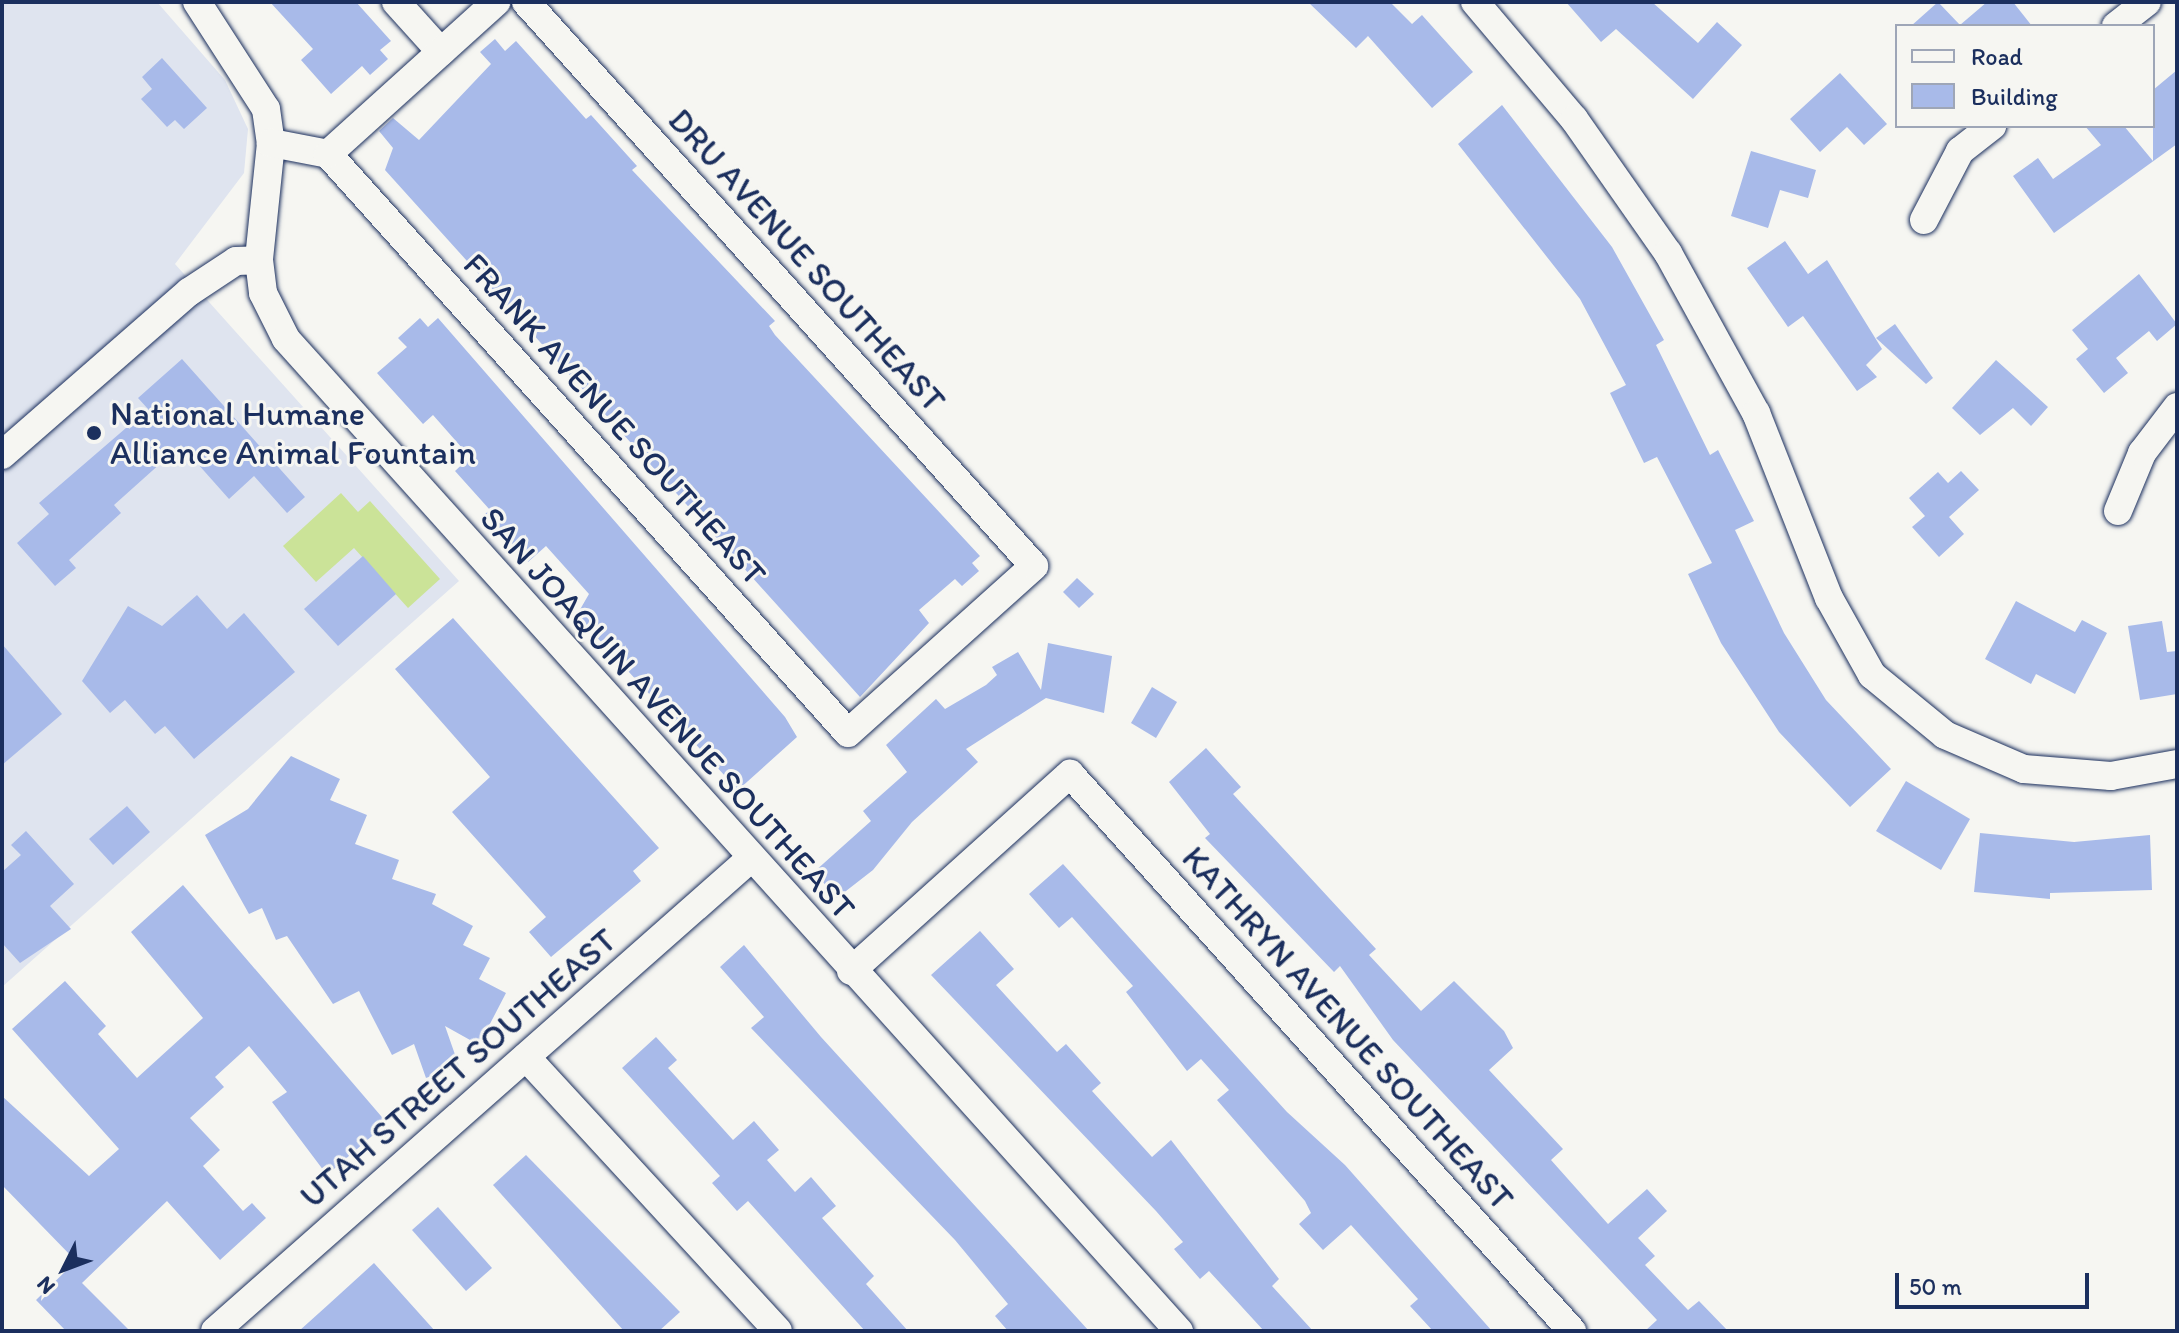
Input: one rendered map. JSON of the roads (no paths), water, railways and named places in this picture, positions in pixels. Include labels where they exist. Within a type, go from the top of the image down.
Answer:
[{"type":"street","name":"SAN JOAQUIN AVENUE SOUTHEAST","points":[[197,2],[253,80],[271,143],[259,260],[263,293],[286,339],[750,859],[1179,1331]]},
{"type":"street","points":[[396,2],[441,52]]},
{"type":"street","points":[[271,143],[328,154],[496,2]]},
{"type":"street","name":"DRU AVENUE SOUTHEAST","points":[[526,2],[1034,566],[848,733]]},
{"type":"street","points":[[1475,2],[1574,119],[1668,253],[1756,413],[1829,598],[1872,675],[1915,715],[1997,761],[2075,777],[2177,764]]},
{"type":"street","points":[[2119,24],[2147,2]]},
{"type":"street","points":[[1924,220],[1960,151],[1989,128]]},
{"type":"street","name":"FRANK AVENUE SOUTHEAST","points":[[328,154],[848,733]]},
{"type":"street","points":[[2,455],[189,292],[236,261],[259,260]]},
{"type":"street","points":[[2118,511],[2142,453],[2177,407]]},
{"type":"street","name":"KATHRYN AVENUE SOUTHEAST","points":[[851,971],[1070,774],[1572,1331]]},
{"type":"street","name":"UTAH STREET SOUTHEAST","points":[[215,1331],[750,859]]},
{"type":"street","points":[[526,1057],[770,1328]]},
{"type":"place","name":"National Humane Alliance Animal Fountain","points":[[94,433]]}]
